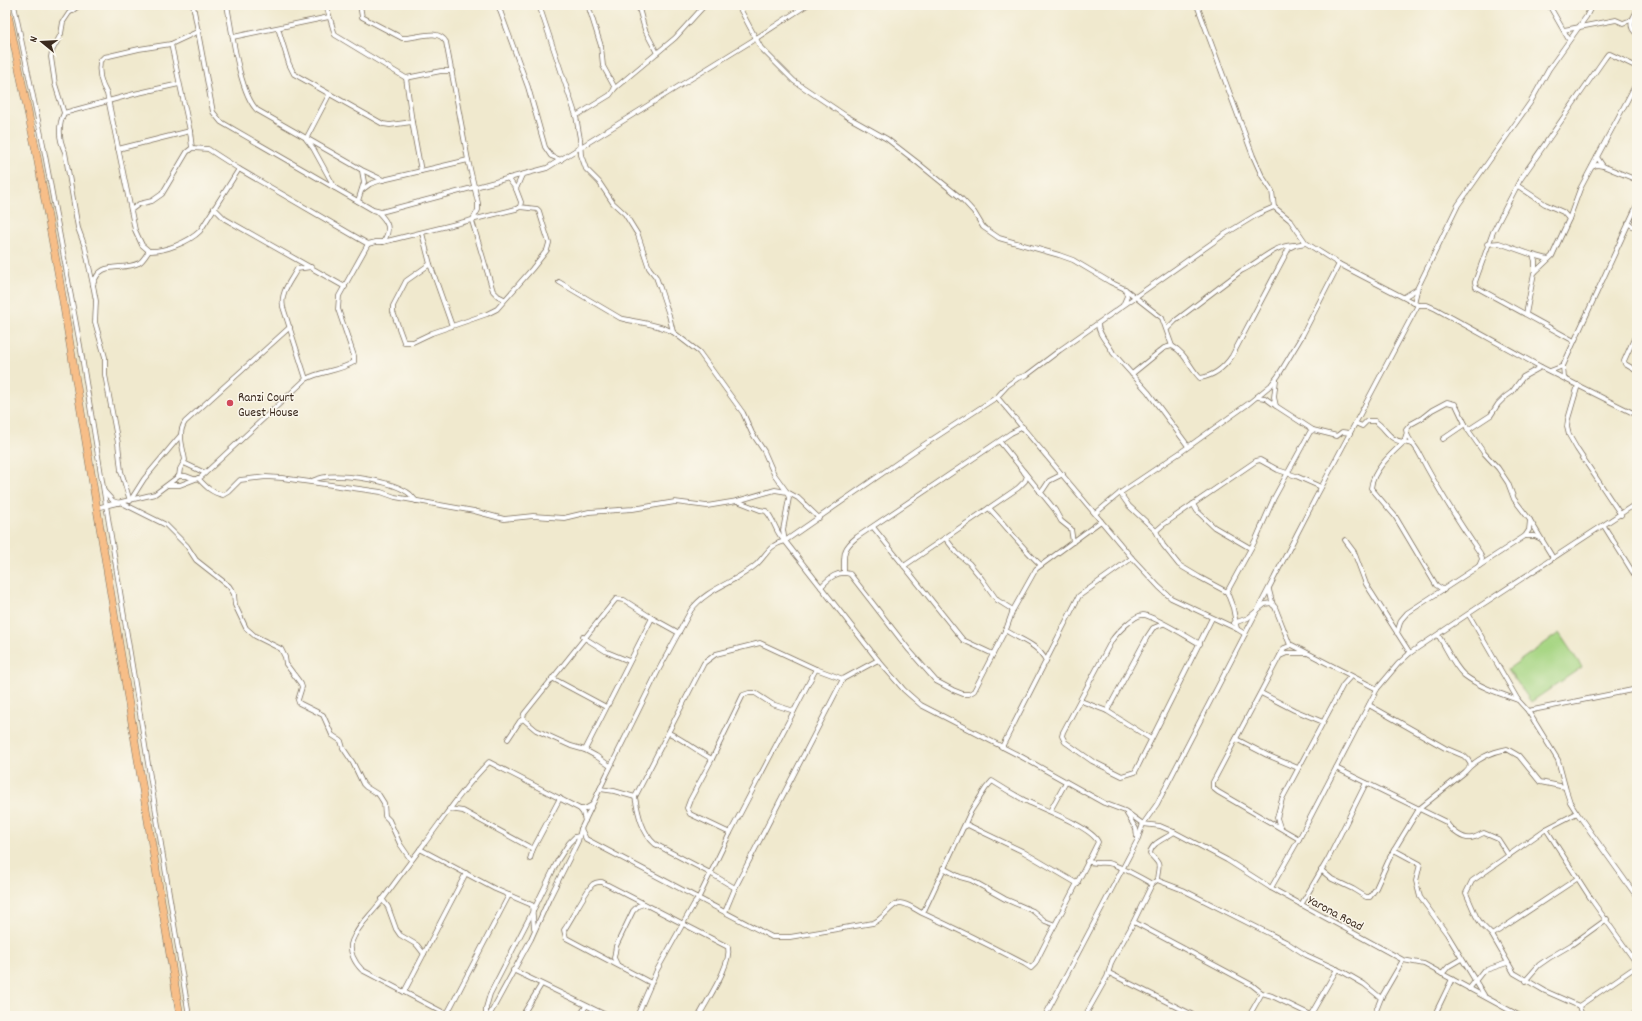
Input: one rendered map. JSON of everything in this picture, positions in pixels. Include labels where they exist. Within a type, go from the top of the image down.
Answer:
[{"type":"highway","points":[[6,5],[36,150],[59,276],[180,1016]]},
{"type":"street","points":[[14,5],[43,144],[76,322],[189,1016]]},
{"type":"street","points":[[80,5],[69,13],[63,22],[61,34],[52,51],[51,57],[55,84],[64,113],[60,125],[60,141],[65,152],[78,228],[85,247],[96,301],[95,322],[105,357],[105,375],[118,443],[121,471],[130,501]]},
{"type":"street","points":[[193,5],[213,112],[220,122],[335,188],[346,196],[378,212],[386,222],[389,232],[383,242]]},
{"type":"street","points":[[227,5],[242,80],[252,105],[257,110],[306,139],[382,180]]},
{"type":"street","points":[[326,5],[335,35],[406,78],[441,71],[452,71]]},
{"type":"street","points":[[360,5],[362,17],[402,38],[429,35],[442,36],[446,42],[468,160],[478,203],[478,210],[472,220],[493,291],[504,300]]},
{"type":"street","points":[[498,5],[528,87],[545,147],[551,156],[561,160]]},
{"type":"street","points":[[539,5],[576,116],[582,161],[586,169],[599,182],[613,203],[625,214],[638,235],[649,268],[656,278],[660,288],[673,332]]},
{"type":"street","points":[[588,5],[601,46],[603,66],[615,88]]},
{"type":"street","points":[[638,5],[644,30],[657,53]]},
{"type":"street","points":[[576,116],[610,95],[615,88],[675,38],[705,5]]},
{"type":"street","points":[[378,212],[547,168],[807,5]]},
{"type":"street","points":[[1197,5],[1253,156],[1262,176],[1272,191],[1274,206],[1290,220],[1306,243],[1339,264],[1384,288],[1404,296],[1416,304],[1427,305],[1436,309],[1541,367],[1637,415]]},
{"type":"street","points":[[1549,5],[1569,40]]},
{"type":"street","points":[[1045,1016],[1137,841],[1143,824],[1157,804],[1416,304],[1417,289],[1458,205],[1472,187],[1486,163],[1530,103],[1549,69],[1586,17],[1592,5]]},
{"type":"street","points":[[740,6],[755,39],[761,48],[794,81],[846,116],[887,140],[951,189],[974,212],[983,227],[999,238],[1059,254],[1073,260],[1125,289],[1136,297],[1162,318],[1172,346],[1184,354],[1195,373],[1200,378],[1215,374],[1228,362],[1282,258],[1289,248],[1294,245]]},
{"type":"street","points":[[1631,28],[1632,20],[1637,11]]},
{"type":"street","points":[[233,37],[329,16]]},
{"type":"street","points":[[1564,30],[1578,28],[1588,24],[1616,20],[1631,28],[1637,34]]},
{"type":"street","points":[[1623,23],[1632,20]]},
{"type":"street","points":[[278,28],[288,64],[294,74],[383,124],[390,125],[412,122]]},
{"type":"street","points":[[199,31],[171,44],[104,57],[100,61],[102,86],[107,94],[131,210],[137,235],[142,245],[149,251],[156,251],[190,240],[200,231],[239,169]]},
{"type":"street","points":[[171,44],[190,131],[192,148]]},
{"type":"street","points":[[1574,341],[1476,287],[1475,282],[1491,234],[1518,186],[1582,89],[1608,54],[1628,62],[1637,69]]},
{"type":"street","points":[[406,78],[421,171]]},
{"type":"street","points":[[1534,273],[1552,256],[1569,219],[1580,189],[1637,82]]},
{"type":"street","points":[[64,113],[108,100],[179,84]]},
{"type":"street","points":[[306,139],[329,95]]},
{"type":"street","points":[[118,148],[190,131]]},
{"type":"street","points":[[306,139],[335,188]]},
{"type":"street","points":[[316,154],[319,146]]},
{"type":"street","points":[[131,210],[138,204],[152,201],[162,194],[187,152],[192,148],[208,148],[239,169],[368,244],[422,233],[520,207],[539,210],[549,243],[547,250],[532,270],[497,309],[413,342],[404,342],[393,312],[393,306],[406,281],[430,264]]},
{"type":"street","points":[[1597,157],[1603,166]]},
{"type":"street","points":[[362,190],[370,184],[382,180],[468,160]]},
{"type":"street","points":[[1592,167],[1597,165],[1603,166],[1637,180]]},
{"type":"street","points":[[358,201],[364,182],[362,170]]},
{"type":"street","points":[[516,188],[522,175]]},
{"type":"street","points":[[508,178],[516,188],[520,207]]},
{"type":"street","points":[[1518,186],[1545,204],[1563,212],[1569,219]]},
{"type":"street","points":[[1564,378],[1563,366],[1637,205]]},
{"type":"street","points":[[489,1016],[534,931],[548,899],[578,842],[581,829],[610,766],[658,671],[697,602],[757,564],[770,548],[777,543],[785,541],[916,450],[998,397],[1008,385],[1018,378],[1026,375],[1222,236],[1274,206]]},
{"type":"street","points":[[214,208],[225,219],[344,287]]},
{"type":"street","points":[[1628,223],[1637,229]]},
{"type":"street","points":[[422,233],[430,264],[452,326]]},
{"type":"street","points":[[1491,234],[1497,243]]},
{"type":"street","points":[[1167,330],[1175,321],[1226,282],[1241,271],[1253,266],[1268,253],[1286,245],[1306,243]]},
{"type":"street","points":[[1487,244],[1497,243],[1548,260]]},
{"type":"street","points":[[168,485],[180,485],[196,479],[205,473],[306,379],[315,374],[349,365],[354,362],[354,356],[338,309],[339,296],[368,244]]},
{"type":"street","points":[[93,286],[98,274],[102,270],[109,267],[122,267],[140,263],[149,251]]},
{"type":"street","points":[[1526,314],[1534,273],[1535,261],[1533,255]]},
{"type":"street","points":[[293,257],[297,264],[297,269],[282,298],[283,306],[306,379]]},
{"type":"street","points":[[1096,513],[1120,493],[1258,397],[1276,380],[1302,336],[1339,264]]},
{"type":"street","points":[[297,269],[311,267]]},
{"type":"street","points":[[560,282],[620,318],[630,321],[656,324],[673,332],[699,352],[743,413],[752,432],[764,451],[774,474],[787,492],[789,498],[783,530],[785,541]]},
{"type":"street","points":[[1123,306],[1127,296],[1125,289]]},
{"type":"street","points":[[1404,296],[1417,289]]},
{"type":"street","points":[[1098,324],[1099,331],[1110,346],[1113,353],[1132,374],[1188,446]]},
{"type":"street","points":[[179,476],[180,469],[185,460],[180,436],[185,422],[290,327]]},
{"type":"street","points":[[1637,332],[1624,361],[1625,364],[1637,371]]},
{"type":"street","points":[[1132,374],[1164,348],[1172,346]]},
{"type":"street","points":[[1550,371],[1563,366]]},
{"type":"street","points":[[1468,430],[1492,415],[1498,404],[1505,396],[1512,392],[1523,377],[1541,367]]},
{"type":"street","points":[[1276,380],[1274,397],[1276,406]]},
{"type":"street","points":[[1578,385],[1568,419],[1567,427],[1569,435],[1577,450],[1621,515]]},
{"type":"street","points":[[998,397],[1132,558],[1159,587],[1171,598],[1245,634]]},
{"type":"street","points":[[1258,397],[1266,398],[1313,430],[1337,436],[1342,432],[1350,432]]},
{"type":"street","points":[[1444,590],[1436,585],[1395,516],[1371,488],[1384,461],[1404,442],[1406,430],[1410,424],[1447,402],[1455,404],[1468,430],[1484,454],[1508,482],[1514,499],[1530,520],[1552,558]]},
{"type":"street","points":[[1355,423],[1362,426],[1367,421],[1375,421],[1394,440],[1412,444]]},
{"type":"street","points":[[1443,439],[1465,424]]},
{"type":"street","points":[[844,572],[845,549],[857,537],[1023,427]]},
{"type":"street","points":[[1237,629],[1228,592],[1287,474],[1310,432],[1313,430]]},
{"type":"street","points":[[1406,435],[1480,553],[1482,558],[1479,566]]},
{"type":"street","points":[[130,501],[144,479],[180,436]]},
{"type":"street","points":[[1000,442],[1055,510],[1061,521],[1072,528],[1073,542]]},
{"type":"street","points":[[1156,531],[1256,461],[1260,460],[1287,474],[1296,476],[1321,487]]},
{"type":"street","points":[[184,463],[205,473]]},
{"type":"street","points":[[904,566],[946,539],[1026,480],[1027,476],[1024,472]]},
{"type":"street","points":[[1040,492],[1044,490],[1049,481],[1063,474]]},
{"type":"street","points":[[96,508],[155,494],[179,476],[186,476],[196,479],[216,494],[223,495],[240,480],[266,477],[381,492],[395,497],[474,511],[504,519],[533,516],[564,518],[589,512],[632,509],[675,502],[707,506],[737,501],[775,490],[787,492],[798,498],[819,518]]},
{"type":"street","points":[[312,482],[320,478],[342,476],[375,480],[408,492],[416,501]]},
{"type":"street","points":[[103,489],[108,496],[142,512],[170,528],[187,546],[196,560],[206,567],[232,591],[235,605],[246,628],[255,636],[281,649],[285,657],[286,664],[301,684],[301,692],[298,698],[299,703],[322,715],[332,735],[341,741],[343,748],[353,763],[363,784],[379,795],[384,803],[385,816],[394,828],[400,844],[411,860]]},
{"type":"street","points":[[1120,493],[1129,506],[1156,531],[1163,545],[1179,564],[1193,574],[1228,592]]},
{"type":"street","points":[[737,501],[766,511],[774,521],[777,532],[878,660],[904,690],[921,705],[1002,747],[1104,803],[1125,811],[1143,824]]},
{"type":"street","points":[[1193,504],[1197,511],[1214,527],[1250,548]]},
{"type":"street","points":[[1271,888],[1300,839],[1368,705],[1377,689],[1393,669],[1410,653],[1469,615],[1552,558],[1637,504]]},
{"type":"street","points":[[989,508],[1040,565]]},
{"type":"street","points":[[1397,633],[1401,620],[1407,613],[1525,536],[1529,530],[1530,520]]},
{"type":"street","points":[[820,587],[833,576],[844,572],[850,574],[909,650],[936,681],[963,694],[970,694],[974,690],[1005,630],[1013,610],[1036,569],[1101,521]]},
{"type":"street","points":[[1604,526],[1637,579]]},
{"type":"street","points":[[873,527],[963,640],[993,654]]},
{"type":"street","points":[[1525,536],[1535,536],[1542,539]]},
{"type":"street","points":[[946,539],[982,579],[997,600],[1013,610]]},
{"type":"street","points":[[1345,540],[1354,552],[1366,584],[1410,653]]},
{"type":"street","points":[[1480,553],[1491,557]]},
{"type":"street","points":[[1002,747],[1079,596],[1132,558]]},
{"type":"street","points":[[1433,596],[1436,585]]},
{"type":"street","points":[[1269,590],[1273,605],[1290,645],[1309,653],[1377,689]]},
{"type":"street","points":[[508,739],[523,719],[524,714],[583,637],[617,598],[624,600],[679,633]]},
{"type":"street","points":[[1227,624],[1236,623],[1248,618],[1268,603],[1273,605]]},
{"type":"street","points":[[1200,644],[1144,615],[1140,616],[1120,630],[1112,640],[1062,736],[1065,742],[1092,761],[1122,776],[1135,772],[1200,644],[1212,618]]},
{"type":"street","points":[[1469,615],[1518,700],[1528,711],[1558,760],[1570,802],[1637,897]]},
{"type":"street","points":[[585,750],[652,618]]},
{"type":"street","points":[[1107,711],[1147,636],[1153,628],[1163,624]]},
{"type":"street","points":[[1005,630],[1039,650],[1046,661]]},
{"type":"street","points":[[1438,635],[1464,675],[1486,687],[1518,700]]},
{"type":"street","points":[[583,637],[607,652],[629,661]]},
{"type":"street","points":[[735,888],[710,872],[655,844],[649,839],[644,830],[635,797],[704,663],[716,654],[760,643],[816,669],[843,679]]},
{"type":"street","points":[[1290,645],[1284,648],[1279,656],[1213,782],[1214,788],[1218,792],[1300,839]]},
{"type":"street","points":[[1279,656],[1287,653],[1309,653]]},
{"type":"street","points":[[725,912],[735,888],[843,679],[878,660]]},
{"type":"street","points":[[637,1016],[651,983],[683,923],[698,899],[730,833],[816,669]]},
{"type":"street","points":[[1280,827],[1277,818],[1282,799],[1343,685],[1352,676]]},
{"type":"street","points":[[552,678],[606,707]]},
{"type":"street","points":[[1528,711],[1637,689]]},
{"type":"street","points":[[730,833],[690,814],[687,808],[743,695],[749,693],[754,694],[772,704],[794,711]]},
{"type":"street","points":[[1260,693],[1298,712],[1323,722]]},
{"type":"street","points":[[1081,701],[1107,711],[1151,739]]},
{"type":"street","points":[[1368,705],[1445,748],[1464,756],[1471,765]]},
{"type":"street","points":[[523,719],[536,730],[571,746],[585,750],[610,766]]},
{"type":"street","points":[[669,733],[680,738],[698,752],[712,759]]},
{"type":"street","points":[[1236,739],[1267,755],[1298,768]]},
{"type":"street","points":[[1321,870],[1332,879],[1366,897],[1370,897],[1376,888],[1394,850],[1419,809],[1465,772],[1471,765],[1488,754],[1507,749],[1519,756],[1540,782],[1565,787]]},
{"type":"street","points":[[509,896],[449,1015],[362,970],[351,952],[352,940],[357,931],[449,809],[489,762],[580,808],[585,809],[592,804]]},
{"type":"street","points":[[1336,768],[1446,822],[1459,835],[1465,838],[1474,838],[1484,833],[1498,838],[1509,856]]},
{"type":"street","points":[[581,829],[586,840],[772,937],[782,938],[873,923],[880,920],[893,906],[900,903],[906,904],[923,913],[1025,964],[1031,968],[1035,964],[1078,884],[1087,861],[1098,842],[1096,838],[1089,833],[1050,811],[1025,800],[992,782],[986,788],[971,811],[923,913]]},
{"type":"street","points":[[1050,811],[1066,782]]},
{"type":"street","points":[[1301,904],[1321,870],[1366,783]]},
{"type":"street","points":[[600,789],[622,792],[635,797]]},
{"type":"street","points":[[530,859],[533,849],[560,798]]},
{"type":"street","points":[[580,808],[585,822]]},
{"type":"street","points":[[449,809],[463,811],[533,849]]},
{"type":"street","points":[[1125,811],[1136,829],[1137,841]]},
{"type":"street","points":[[1577,813],[1546,829],[1472,881],[1466,893],[1476,916],[1492,935],[1514,973],[1525,981],[1579,1006],[1582,1016]]},
{"type":"street","name":"Yarona Road","points":[[1143,824],[1160,826],[1174,832],[1227,860],[1271,888],[1403,960],[1424,964],[1520,1016]]},
{"type":"street","points":[[964,827],[968,826],[974,828],[1022,851],[1078,884]]},
{"type":"street","points":[[1546,829],[1591,899],[1607,919],[1637,965],[1579,1006]]},
{"type":"street","points":[[1085,1016],[1109,973],[1112,961],[1134,922],[1152,884],[1157,880],[1159,866],[1150,854],[1150,851],[1152,847],[1174,832]]},
{"type":"street","points":[[486,1016],[486,1008],[490,994],[538,903],[558,860],[575,837],[579,836]]},
{"type":"street","points":[[578,842],[586,840]]},
{"type":"street","points":[[420,849],[509,896],[532,905],[548,899]]},
{"type":"street","points":[[1394,850],[1420,864],[1416,881],[1420,897],[1447,934],[1461,959],[1486,997]]},
{"type":"street","points":[[1087,861],[1092,864],[1112,864],[1152,884]]},
{"type":"street","points":[[943,868],[960,877],[971,880],[1005,899],[1029,909],[1046,921],[1055,925]]},
{"type":"street","points":[[404,992],[466,873]]},
{"type":"street","points":[[1492,935],[1578,878]]},
{"type":"street","points":[[1157,880],[1183,890],[1286,942],[1306,955],[1364,984],[1381,998]]},
{"type":"street","points":[[651,983],[566,938],[564,930],[590,886],[597,882],[602,882],[728,946],[729,950],[725,966],[699,1016]]},
{"type":"street","points":[[382,899],[388,907],[396,930],[400,935],[416,945],[424,954]]},
{"type":"street","points":[[617,964],[614,958],[614,953],[628,920],[635,908],[644,904]]},
{"type":"street","points":[[532,905],[534,931]]},
{"type":"street","points":[[1525,981],[1539,965],[1571,946],[1607,919]]},
{"type":"street","points":[[1134,922],[1252,985],[1262,993],[1272,996],[1311,1015],[1337,970]]},
{"type":"street","points":[[1442,974],[1452,964],[1461,959]]},
{"type":"street","points":[[1374,1016],[1381,998],[1403,960]]},
{"type":"street","points":[[1469,989],[1483,971],[1507,963]]},
{"type":"street","points":[[513,970],[541,985],[608,1016]]},
{"type":"street","points":[[1109,973],[1189,1015],[1195,1016]]},
{"type":"street","points":[[1436,1016],[1437,1010],[1452,979]]},
{"type":"street","points":[[522,1016],[541,985]]},
{"type":"street","points":[[1249,1016],[1262,993]]},
{"type":"street","points":[[580,1016],[586,1006]]},
{"type":"street","points":[[1630,1016],[1637,1011]]},
{"type":"green space","points":[[1559,633],[1582,667],[1531,702],[1508,669]]},
{"type":"place","name":"Ranzi Court Guest House","points":[[230,403]]}]
